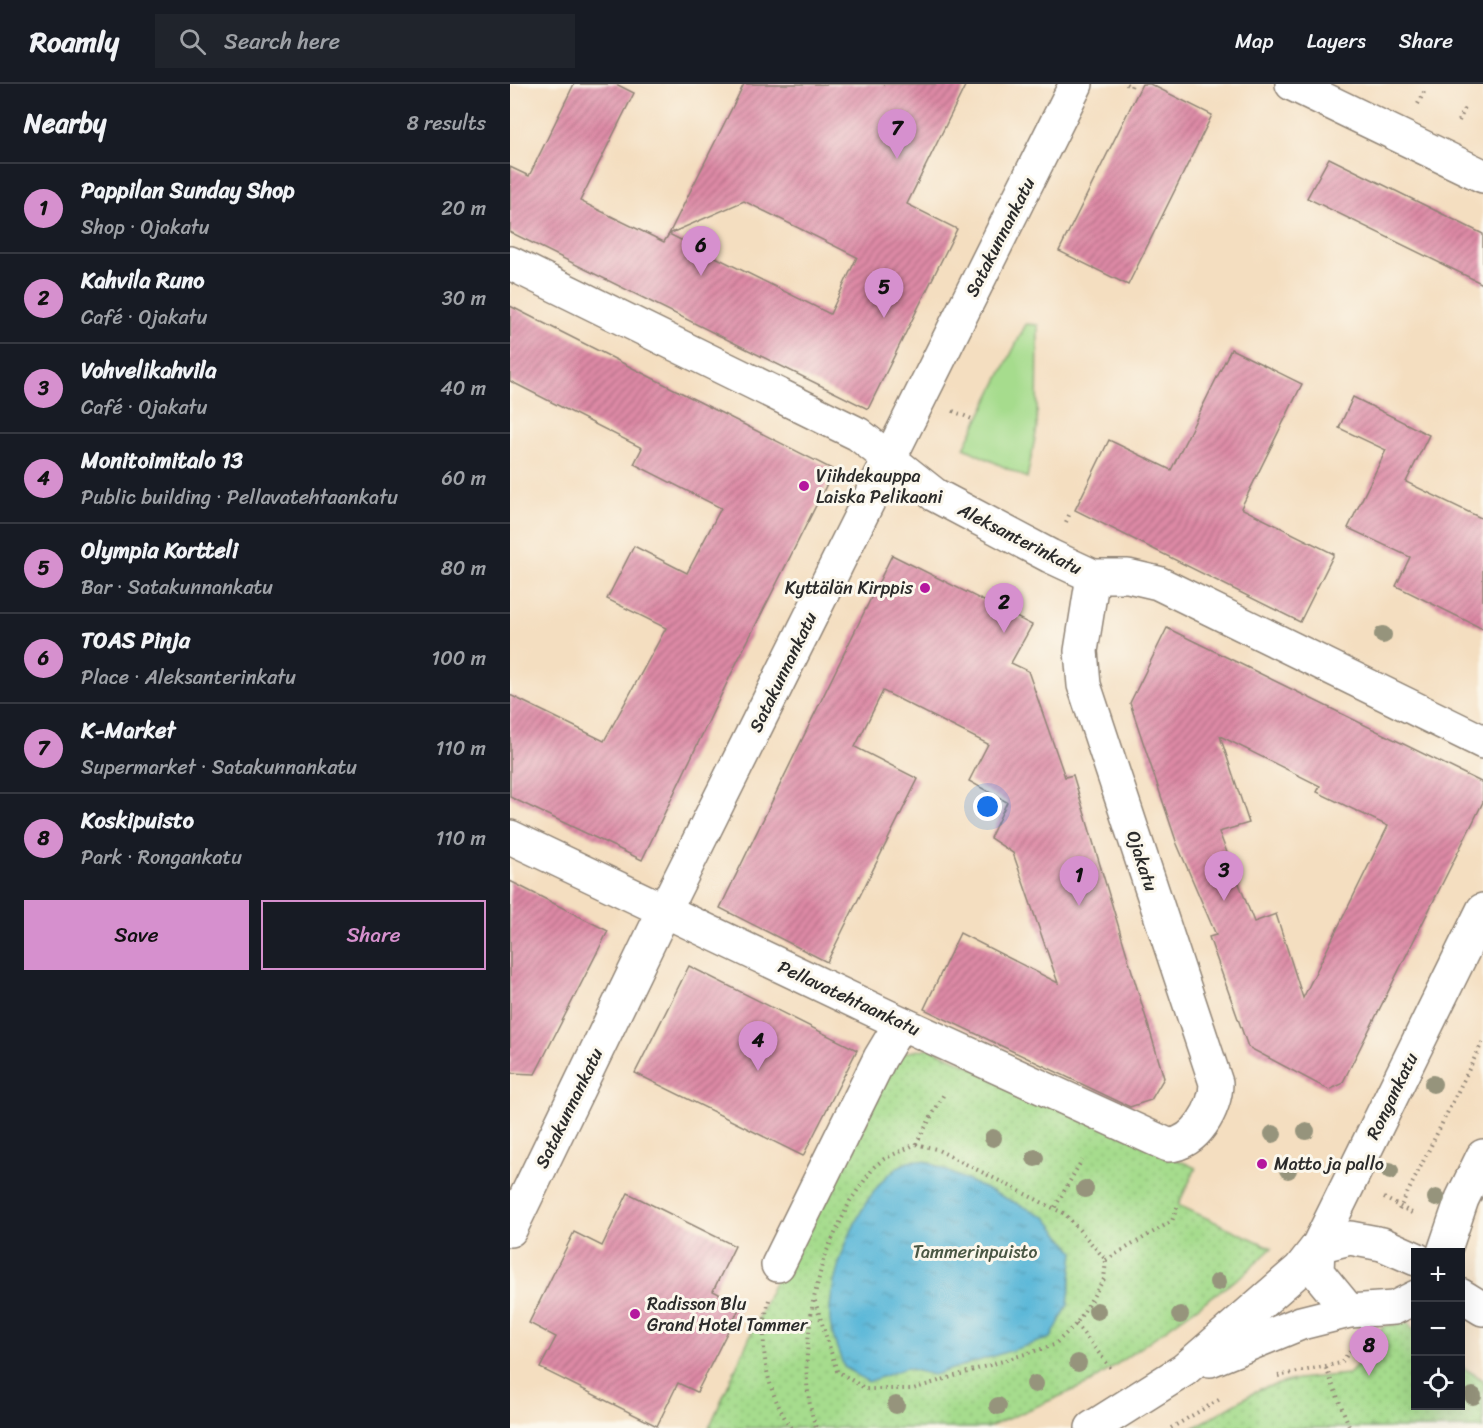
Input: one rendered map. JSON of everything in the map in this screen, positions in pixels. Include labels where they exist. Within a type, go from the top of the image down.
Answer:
[{"type":"street","name":"Satakunnankatu","points":[[510,1230],[664,911],[1076,84]]},
{"type":"street","points":[[1292,84],[1329,92],[1483,176]]},
{"type":"street","name":"Aleksanterinkatu","points":[[510,263],[858,434],[935,495],[1093,576],[1128,576],[1158,583],[1483,742]]},
{"type":"street","name":"Ojakatu","points":[[1093,576],[1081,651],[1084,685],[1216,1083],[1215,1096],[1191,1138]]},
{"type":"street","name":"Pellavatehtaankatu","points":[[510,837],[901,1023],[1168,1145],[1177,1145],[1191,1138]]},
{"type":"street","name":"Rongankatu","points":[[1092,1428],[1184,1370],[1300,1269],[1318,1246],[1483,910]]},
{"type":"street","points":[[778,1265],[880,1058],[901,1023]]},
{"type":"street","points":[[1447,1242],[1462,1199],[1483,1156]]},
{"type":"street","points":[[1360,1310],[1317,1272],[1318,1246],[1350,1238],[1382,1244],[1411,1258]]},
{"type":"street","points":[[1465,1298],[1483,1309]]},
{"type":"street","name":"Rongankatu","points":[[1184,1370],[1301,1323],[1360,1310],[1394,1308],[1411,1300]]},
{"type":"path","points":[[1126,84],[1131,87],[1132,84]]},
{"type":"path","points":[[1459,121],[1465,108]]},
{"type":"path","points":[[1382,1244],[1483,1041]]},
{"type":"path","points":[[816,1428],[806,1395],[805,1366],[814,1298],[832,1237],[860,1186],[884,1159],[916,1144],[944,1094]]},
{"type":"path","points":[[814,1298],[837,1371],[866,1389],[913,1389],[925,1386],[1054,1345],[1076,1324],[1104,1279],[1106,1260],[1055,1207],[936,1149],[916,1144]]},
{"type":"path","points":[[1055,1207],[1082,1160]]},
{"type":"path","points":[[1351,1181],[1400,1207],[1447,1242]]},
{"type":"path","points":[[1106,1260],[1172,1221],[1178,1205]]},
{"type":"path","points":[[778,1265],[768,1305],[764,1360],[777,1405],[791,1428]]},
{"type":"path","points":[[1274,1376],[1326,1368],[1341,1363],[1361,1336],[1360,1310]]},
{"type":"path","points":[[1076,1324],[1114,1373]]},
{"type":"path","points":[[1326,1368],[1350,1428]]},
{"type":"path","points":[[1171,1428],[1225,1397]]},
{"type":"green space","points":[[1026,324],[1038,325],[1037,428],[1027,478],[964,448]]},
{"type":"green space","name":"Tammerinpuisto","points":[[930,1048],[1196,1168],[1178,1205],[1272,1248],[1244,1274],[1090,1383],[987,1428],[709,1428],[781,1267],[898,1054]]},
{"type":"green space","points":[[1408,1323],[1411,1327],[1411,1410],[1465,1410],[1465,1369],[1483,1380],[1483,1428],[1193,1428],[1260,1389],[1298,1379],[1348,1374],[1368,1354],[1375,1336],[1384,1326]]},
{"type":"water","points":[[916,1160],[928,1162],[1046,1217],[1074,1252],[1068,1305],[1051,1338],[933,1375],[906,1368],[868,1382],[844,1367],[834,1339],[830,1322],[835,1279],[853,1227],[866,1203],[881,1182],[898,1167]]},
{"type":"building","points":[[574,84],[616,84],[634,93],[580,201],[664,242],[744,84],[966,84],[907,204],[957,229],[868,409],[510,232],[510,167],[529,176]],"holes":[[[744,201],[857,257],[830,314],[669,234]]]},
{"type":"building","points":[[1142,84],[1150,84],[1212,115],[1128,285],[1059,251]]},
{"type":"building","points":[[1329,158],[1483,234],[1483,284],[1307,198]]},
{"type":"building","points":[[510,306],[834,470],[736,664],[642,860],[510,797],[510,695],[604,741],[666,628],[607,599],[634,546],[687,573],[721,508],[634,464],[642,448],[510,381]]},
{"type":"building","points":[[1231,349],[1302,384],[1241,508],[1334,554],[1300,622],[1075,510],[1109,440],[1171,470]]},
{"type":"building","points":[[1353,397],[1429,435],[1406,482],[1483,519],[1483,629],[1396,586],[1410,557],[1348,528],[1386,450],[1339,428]]},
{"type":"building","points":[[892,555],[1032,625],[1011,663],[1028,671],[1065,777],[1073,775],[1164,1078],[1151,1100],[1130,1107],[924,1009],[960,933],[1058,983],[1013,853],[990,838],[1007,802],[969,781],[988,744],[883,691],[855,747],[918,779],[827,962],[720,908]]},
{"type":"building","points":[[1167,628],[1483,783],[1483,802],[1342,1084],[1329,1090],[1248,1047],[1209,937],[1216,935],[1177,844],[1130,703]],"holes":[[[1220,736],[1320,786],[1317,792],[1388,826],[1303,998],[1276,914],[1254,922],[1219,832],[1249,823]]]},
{"type":"building","points":[[510,881],[608,931],[535,1074],[510,1073]]},
{"type":"building","points":[[689,966],[857,1050],[803,1156],[635,1073]]},
{"type":"building","name":"Radisson Blu Grand Hotel Tammer","points":[[628,1193],[735,1246],[713,1291],[741,1305],[697,1392],[678,1383],[657,1426],[540,1368],[556,1337],[529,1323],[574,1232],[602,1246]]},
{"type":"place","name":"K-Market","points":[[897,159]]},
{"type":"place","name":"TOAS Pinja","points":[[701,276]]},
{"type":"place","name":"Olympia Kortteli","points":[[884,318]]},
{"type":"place","name":"Viihdekauppa Laiska Pelikaani","points":[[804,486]]},
{"type":"place","name":"Kyttälän Kirppis","points":[[925,588]]},
{"type":"place","name":"Kahvila Runo","points":[[1004,633]]},
{"type":"place","name":"Vohvelikahvila","points":[[1224,901]]},
{"type":"place","name":"Pappilan Sunday Shop","points":[[1079,906]]},
{"type":"place","name":"Monitoimitalo 13","points":[[758,1071]]},
{"type":"place","name":"Matto ja pallo","points":[[1262,1164]]},
{"type":"place","name":"Radisson Blu Grand Hotel Tammer","points":[[635,1314]]},
{"type":"place","name":"Koskipuisto","points":[[1369,1376]]}]
